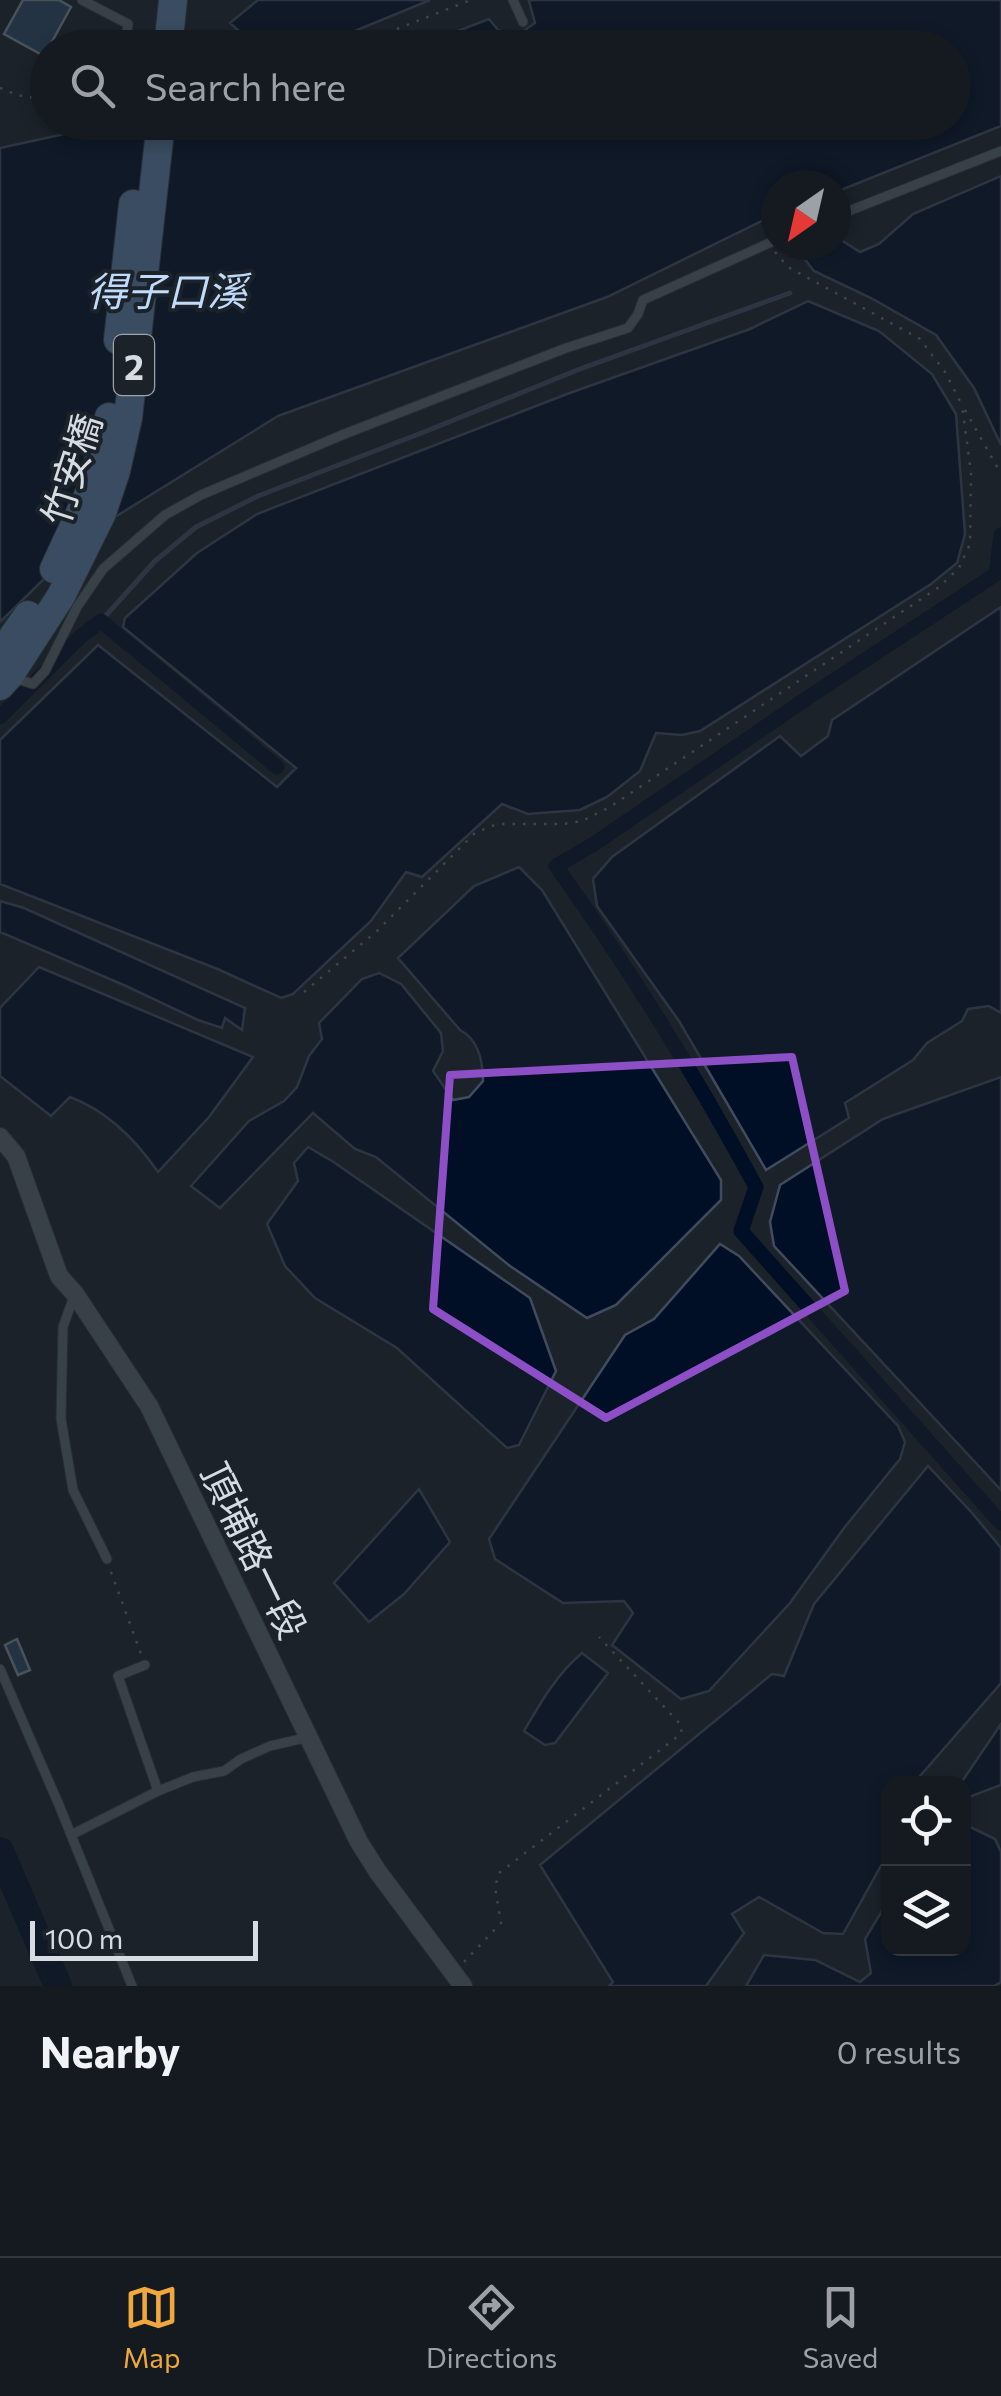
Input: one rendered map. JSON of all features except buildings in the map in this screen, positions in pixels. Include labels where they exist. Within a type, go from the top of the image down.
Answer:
[{"type":"main road","name":"竹安橋","points":[[54,591],[92,487],[110,413],[140,140]]},
{"type":"main road","name":"竹安橋","points":[[54,591],[102,513],[116,471],[128,418],[158,140]]},
{"type":"main road","name":"2","points":[[2,671],[54,591]]},
{"type":"street","name":"頂埔路一段","points":[[0,1137],[16,1156],[59,1276],[149,1406],[359,1842],[458,1979]]},
{"type":"lane","points":[[82,0],[128,24],[127,30]]},
{"type":"lane","points":[[513,0],[523,22]]},
{"type":"lane","points":[[851,210],[1001,152]]},
{"type":"lane","points":[[2,671],[33,684],[45,672],[77,607],[103,570],[165,515],[200,495],[342,435],[628,328],[643,300],[761,246]]},
{"type":"lane","points":[[75,1294],[63,1328],[61,1419],[72,1490],[106,1559]]},
{"type":"lane","points":[[145,1665],[118,1676],[158,1791]]},
{"type":"lane","points":[[0,1669],[132,1986]]},
{"type":"lane","points":[[71,1835],[193,1776],[224,1771],[270,1746],[310,1737]]},
{"type":"path","points":[[394,30],[470,0]]},
{"type":"path","points":[[0,88],[30,97]]},
{"type":"path","points":[[784,260],[788,267],[920,339],[945,372],[1001,474]]},
{"type":"path","points":[[304,992],[377,931],[474,833],[497,824],[563,824],[610,807],[939,586],[959,568],[970,544],[971,472],[962,406]]},
{"type":"path","points":[[106,1559],[145,1665]]},
{"type":"path","points":[[458,1979],[501,1923],[495,1887],[499,1873],[681,1734],[682,1726],[599,1637]]},
{"type":"highlighted area","points":[[792,1057],[845,1291],[606,1418],[433,1309],[450,1075]]},
{"type":"water","points":[[258,0],[430,0],[357,30],[238,30],[230,23]]},
{"type":"water","name":"得子口溪","points":[[533,0],[1001,0],[1001,126],[971,138],[971,30],[525,30],[535,23],[529,1]]},
{"type":"water","name":"得子口溪","points":[[489,19],[498,30],[460,30]]},
{"type":"water","name":"得子口溪","points":[[37,140],[966,140],[851,186],[851,170],[761,170],[761,221],[607,297],[278,416],[94,530],[0,622],[0,148]]},
{"type":"water","points":[[1001,176],[1001,445],[974,388],[936,335],[814,271],[805,260],[851,260],[851,246],[860,252],[879,244],[913,214]]},
{"type":"water","points":[[808,301],[879,331],[932,374],[956,414],[965,534],[957,563],[931,584],[700,731],[682,735],[656,733],[640,771],[607,797],[580,810],[528,814],[502,804],[422,877],[406,872],[371,921],[293,994],[281,998],[220,970],[0,884],[0,740],[98,645],[277,787],[296,768],[123,627],[125,618],[197,553],[257,514],[567,394],[750,329]]},
{"type":"water","points":[[1001,607],[1001,1013],[989,1006],[968,1009],[962,1021],[927,1043],[913,1060],[845,1103],[849,1118],[766,1170],[679,1021],[597,906],[593,879],[612,857],[780,736],[801,756],[828,736],[832,720]]},
{"type":"water","points":[[519,867],[542,890],[721,1180],[721,1200],[616,1305],[587,1318],[510,1266],[376,1157],[355,1149],[313,1113],[220,1208],[191,1186],[249,1121],[284,1101],[297,1087],[309,1056],[322,1039],[319,1023],[362,979],[379,973],[401,984],[441,1033],[443,1051],[433,1071],[453,1100],[469,1097],[483,1081],[476,1045],[398,958],[474,886]]},
{"type":"water","points":[[0,901],[24,908],[245,1008],[242,1030],[225,1018],[222,1028],[198,1020],[0,932]]},
{"type":"water","points":[[39,967],[253,1057],[209,1117],[158,1172],[130,1138],[96,1110],[70,1097],[51,1116],[0,1076],[0,1008]]},
{"type":"water","points":[[1001,1077],[1001,1490],[774,1246],[770,1222],[780,1185],[883,1119]]},
{"type":"water","points":[[308,1147],[530,1298],[556,1371],[519,1445],[507,1448],[397,1348],[315,1298],[285,1266],[267,1224],[298,1181],[294,1163]]},
{"type":"water","points":[[720,1244],[739,1256],[898,1426],[905,1442],[900,1459],[790,1603],[709,1691],[681,1699],[612,1645],[633,1613],[624,1601],[563,1603],[495,1559],[489,1539],[625,1335],[654,1319]]},
{"type":"water","points":[[928,1466],[1001,1548],[1001,1683],[920,1776],[881,1776],[881,1866],[843,1934],[823,1933],[759,1897],[732,1914],[744,1933],[706,1986],[609,1986],[613,1982],[540,1865],[772,1674],[784,1676],[814,1604]]},
{"type":"water","points":[[419,1489],[450,1542],[404,1594],[369,1622],[334,1583]]},
{"type":"water","points":[[582,1653],[608,1673],[555,1743],[545,1745],[524,1731],[557,1680]]},
{"type":"water","points":[[1001,1724],[1001,1785],[971,1796],[971,1776],[966,1776]]},
{"type":"water","points":[[971,1827],[995,1839],[1001,1852],[1001,1982],[994,1986],[746,1986],[764,1955],[815,1960],[860,1982],[871,1973],[865,1939],[881,1913],[881,1956],[971,1956]]},
{"type":"waterway","points":[[101,621],[155,561],[196,527],[258,496],[580,369],[790,293]]},
{"type":"waterway","points":[[1001,535],[996,574],[556,866],[661,1023],[756,1187],[741,1231],[1001,1523]]},
{"type":"waterway","points":[[0,717],[101,621],[277,767]]},
{"type":"waterway","points":[[0,1851],[58,1986]]}]
